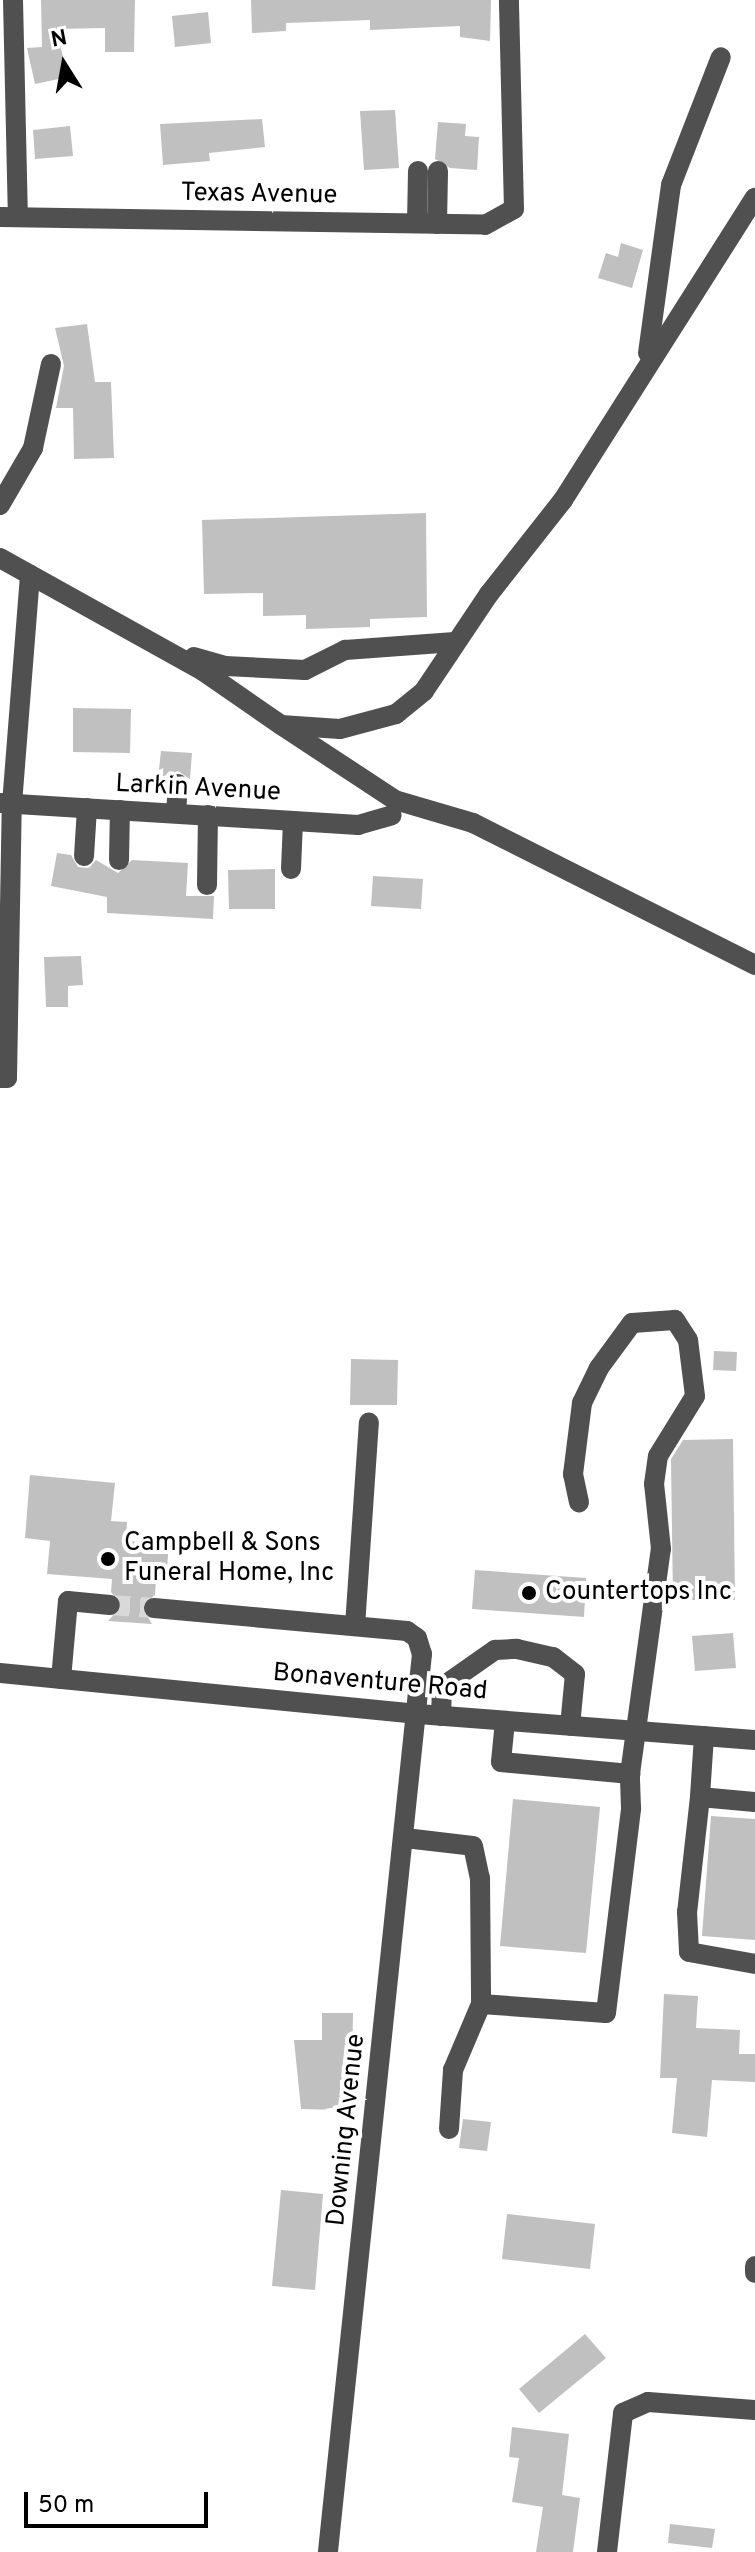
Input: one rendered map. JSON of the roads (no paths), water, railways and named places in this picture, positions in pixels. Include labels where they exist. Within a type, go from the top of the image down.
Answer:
[{"type":"street","points":[[9,216],[13,0]]},
{"type":"street","name":"Texas Avenue","points":[[9,216],[485,225],[514,209],[509,0]]},
{"type":"street","points":[[646,365],[671,185],[721,57]]},
{"type":"street","points":[[427,224],[428,171]]},
{"type":"street","points":[[281,725],[340,729],[396,714],[424,691],[455,642],[563,500],[755,198]]},
{"type":"street","points":[[0,505],[33,448],[51,364]]},
{"type":"street","points":[[0,558],[163,647],[395,800],[473,823],[755,965]]},
{"type":"street","points":[[4,1078],[6,804],[30,575]]},
{"type":"street","points":[[163,647],[225,666],[286,671],[305,670],[345,650],[455,642]]},
{"type":"street","points":[[176,813],[178,784]]},
{"type":"street","name":"Larkin Avenue","points":[[6,804],[358,825],[392,815]]},
{"type":"street","points":[[84,856],[87,808]]},
{"type":"street","points":[[119,860],[120,810]]},
{"type":"street","points":[[207,885],[208,815]]},
{"type":"street","points":[[291,869],[293,821]]},
{"type":"street","points":[[481,2004],[606,2013],[631,1808],[634,1731],[661,1549],[654,1484],[658,1456],[695,1396],[688,1340],[675,1320],[632,1323],[599,1368],[582,1403],[573,1474],[579,1502]]},
{"type":"street","points":[[154,1608],[355,1626],[369,1422]]},
{"type":"street","points":[[61,1679],[68,1601],[110,1605]]},
{"type":"street","name":"Downing Avenue","points":[[328,2552],[422,1654],[417,1638],[407,1631],[355,1626]]},
{"type":"street","points":[[441,1716],[442,1687],[495,1650],[517,1649],[553,1657],[575,1674],[570,1726]]},
{"type":"street","name":"Bonaventure Road","points":[[0,1673],[418,1714],[755,1740]]},
{"type":"street","points":[[505,1721],[501,1762],[630,1774]]},
{"type":"street","points":[[704,1736],[687,1912],[689,1952],[755,1964]]},
{"type":"street","points":[[700,1797],[755,1802]]},
{"type":"street","points":[[405,1838],[473,1846],[480,1878],[481,2004],[453,2070],[449,2129]]},
{"type":"street","points":[[755,2266],[755,2273]]},
{"type":"street","points":[[607,2552],[623,2413],[648,2402],[755,2410]]},
{"type":"tunnel","points":[[110,1605],[154,1608]]},
{"type":"place","name":"Campbell & Sons Funeral Home, Inc","points":[[108,1559]]},
{"type":"place","name":"Countertops Inc","points":[[529,1593]]}]
